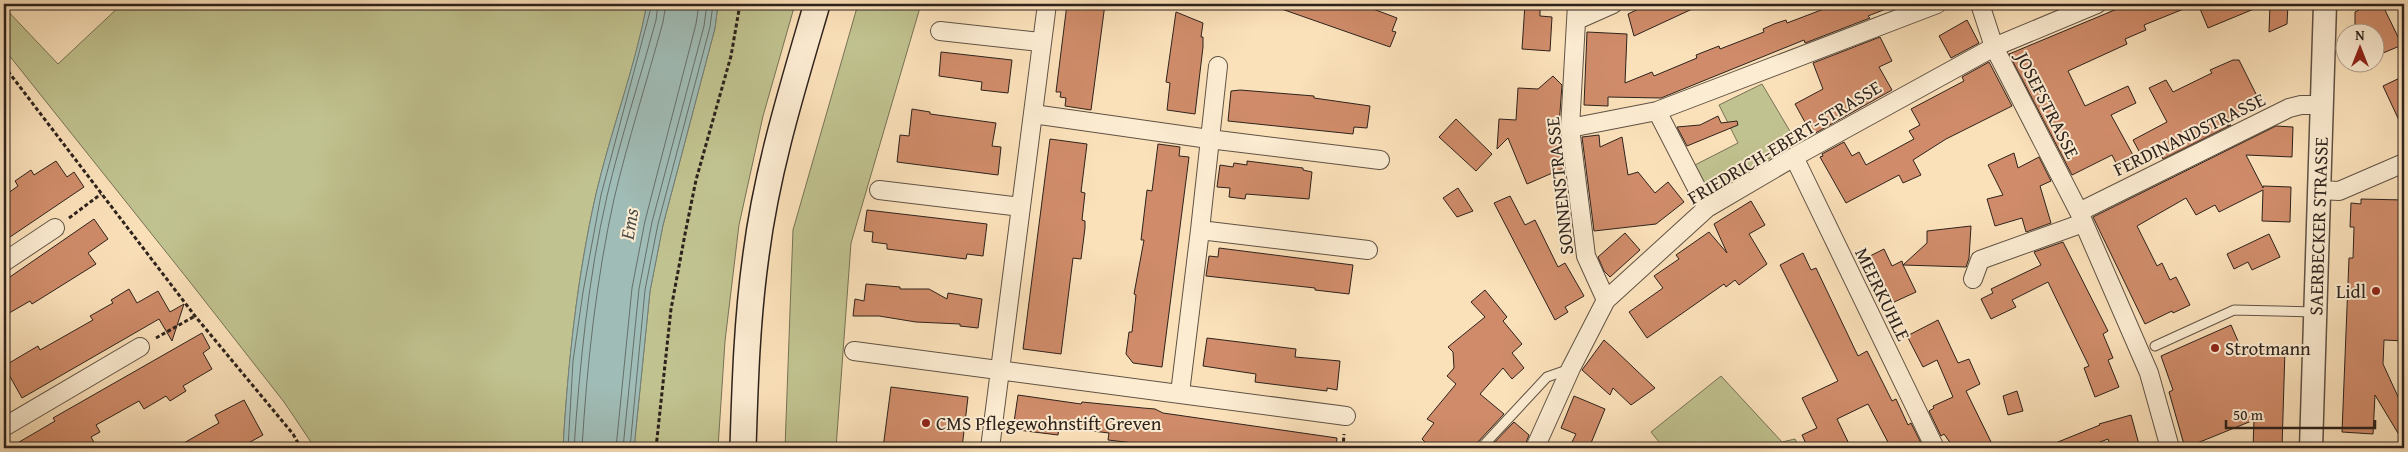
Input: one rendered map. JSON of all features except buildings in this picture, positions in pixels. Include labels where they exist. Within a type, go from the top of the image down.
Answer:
[{"type":"main road","points":[[743,448],[745,346],[756,253],[773,161],[817,4]]},
{"type":"street","points":[[990,448],[1046,4]]},
{"type":"street","points":[[1577,12],[1613,4]]},
{"type":"street","points":[[1570,128],[1657,111],[1937,4]]},
{"type":"street","name":"JOSEFSTRASSE","points":[[1980,4],[1994,46],[2081,218],[2149,374],[2170,448]]},
{"type":"street","name":"FRIEDRICH-EBERT-STRASSE","points":[[1535,448],[1571,368],[1606,300],[1707,208],[1794,157],[1994,46],[2097,4]]},
{"type":"street","name":"SAERBECKER STRASSE","points":[[2311,448],[2325,4]]},
{"type":"street","name":"SONNENSTRASSE","points":[[1577,12],[1570,128],[1586,256],[1606,300]]},
{"type":"street","points":[[940,31],[1040,42]]},
{"type":"street","points":[[1180,393],[1218,66]]},
{"type":"street","name":"FERDINANDSTRASSE","points":[[2081,218],[2289,108],[2301,105],[2321,105]]},
{"type":"street","points":[[1657,111],[1707,208]]},
{"type":"street","points":[[1033,114],[1208,140],[1380,160]]},
{"type":"street","name":"MEERKUHLE","points":[[1794,157],[1935,448]]},
{"type":"street","points":[[2319,190],[2339,191],[2404,162]]},
{"type":"street","points":[[879,190],[1021,207]]},
{"type":"street","points":[[1973,278],[1980,260],[2081,218]]},
{"type":"street","points":[[4,262],[55,228]]},
{"type":"street","points":[[1200,230],[1368,250]]},
{"type":"street","points":[[4,427],[140,347]]},
{"type":"street","points":[[854,351],[1346,416]]},
{"type":"lane","points":[[2156,346],[2234,310],[2315,312]]},
{"type":"lane","points":[[1481,448],[1547,377],[1571,368]]},
{"type":"path","points":[[656,448],[671,309],[683,244],[696,180],[731,56],[740,4]]},
{"type":"path","points":[[4,66],[195,316],[292,434],[301,448]]},
{"type":"path","points":[[55,228],[101,194]]},
{"type":"path","points":[[140,347],[195,316]]},
{"type":"green space","points":[[122,4],[647,4],[636,52],[602,170],[589,226],[574,321],[563,448],[315,448],[284,402],[4,49],[4,7],[58,64]]},
{"type":"green space","points":[[718,4],[795,4],[763,116],[739,225],[725,341],[718,448],[634,448],[650,291],[663,225],[715,28]]},
{"type":"green space","points":[[858,4],[921,4],[851,243],[836,448],[785,448],[793,230]]},
{"type":"green space","points":[[1762,84],[1797,143],[1708,193],[1693,166],[1738,143],[1719,105]]},
{"type":"green space","points":[[1721,376],[1782,442],[1795,439],[1800,448],[1664,448],[1651,432]]},
{"type":"water","name":"Ems","points":[[647,4],[718,4],[715,28],[663,225],[650,291],[634,448],[563,448],[574,321],[589,226],[602,170],[636,52]]},
{"type":"place","name":"Lidl","points":[[2376,291]]},
{"type":"place","name":"Strotmann","points":[[2215,348]]},
{"type":"place","name":"CMS Pflegewohnstift Greven","points":[[926,423]]}]
